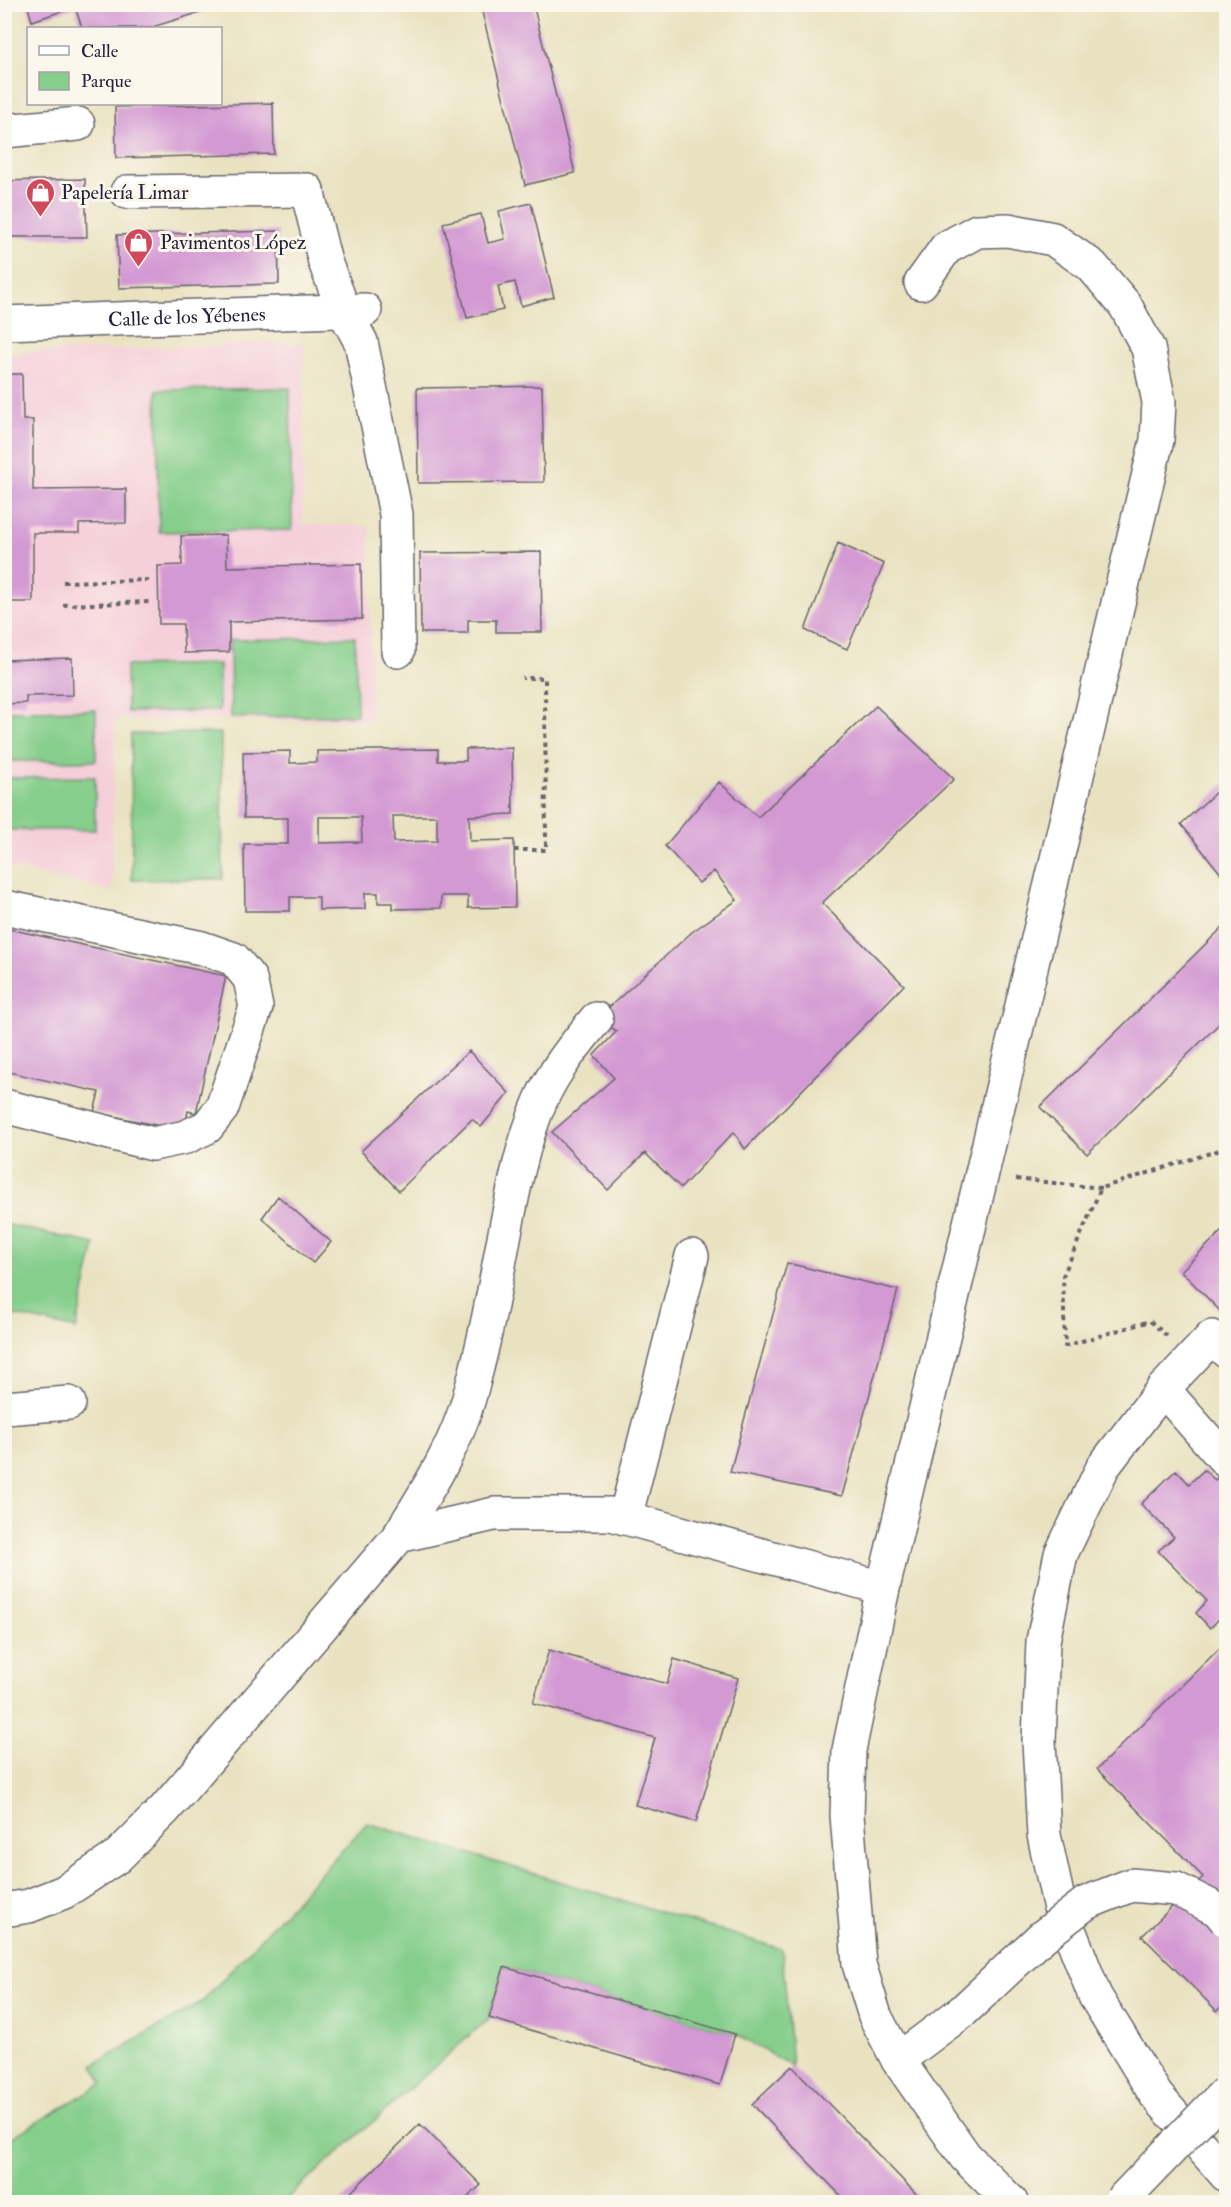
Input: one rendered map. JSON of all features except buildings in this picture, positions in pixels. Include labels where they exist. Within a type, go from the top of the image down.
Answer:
[{"type":"street","points":[[4,131],[78,124]]},
{"type":"street","points":[[127,192],[307,190],[325,262],[356,310],[396,514],[398,651]]},
{"type":"street","points":[[921,283],[946,248],[977,231],[1008,230],[1053,239],[1092,266],[1125,305],[1148,348],[1159,402],[1157,440],[883,1588],[849,1750],[847,1815],[859,1964],[875,2016],[898,2060],[965,2156],[1011,2202]]},
{"type":"street","name":"Calle de los Yébenes","points":[[4,323],[356,310]]},
{"type":"street","points":[[4,907],[202,948],[234,959],[250,979],[256,1007],[222,1108],[207,1126],[186,1137],[153,1144],[4,1106]]},
{"type":"street","points":[[4,1910],[29,1906],[64,1892],[117,1857],[165,1809],[399,1536],[438,1471],[455,1437],[469,1400],[490,1314],[513,1192],[540,1102],[569,1051],[596,1019]]},
{"type":"street","points":[[625,1518],[692,1256]]},
{"type":"street","points":[[1210,1349],[1163,1389],[1103,1467],[1061,1554],[1043,1641],[1039,1741],[1044,1835],[1059,1904],[1095,1996],[1156,2095],[1227,2175]]},
{"type":"street","points":[[1163,1389],[1227,1461]]},
{"type":"street","points":[[4,1408],[69,1402]]},
{"type":"street","points":[[399,1536],[494,1514],[611,1514],[883,1588]]},
{"type":"street","points":[[898,2060],[963,2011],[1042,1937],[1086,1903],[1131,1885],[1176,1889],[1218,1910],[1227,1920]]},
{"type":"street","points":[[1120,2202],[1227,2092]]},
{"type":"path","points":[[63,582],[151,580]]},
{"type":"path","points":[[63,605],[150,602]]},
{"type":"path","points":[[514,850],[546,850],[545,678],[522,678]]},
{"type":"path","points":[[981,1176],[1101,1188],[1227,1148]]},
{"type":"path","points":[[1101,1188],[1063,1276],[1065,1346],[1150,1321],[1210,1349]]},
{"type":"shaded area","points":[[304,343],[303,525],[370,526],[371,720],[115,720],[112,891],[5,866],[4,353]]},
{"type":"green space","points":[[290,388],[292,530],[159,532],[157,390]]},
{"type":"green space","points":[[355,637],[357,715],[231,718],[230,640]]},
{"type":"green space","points":[[219,664],[219,711],[127,712],[126,666]]},
{"type":"green space","points":[[96,710],[96,761],[5,761],[5,711]]},
{"type":"green space","points":[[221,733],[223,879],[132,880],[131,734]]},
{"type":"green space","points":[[95,777],[95,830],[5,830],[5,778]]},
{"type":"green space","points":[[5,1224],[95,1244],[76,1329],[5,1313]]},
{"type":"green space","points":[[367,1823],[782,1949],[792,2066],[735,2034],[504,1967],[489,2018],[283,2202],[5,2202],[4,2142],[103,2083],[93,2065],[203,2001]]},
{"type":"place","name":"Papelería Limar","points":[[40,218]]},
{"type":"place","name":"Pavimentos López","points":[[139,268]]}]
